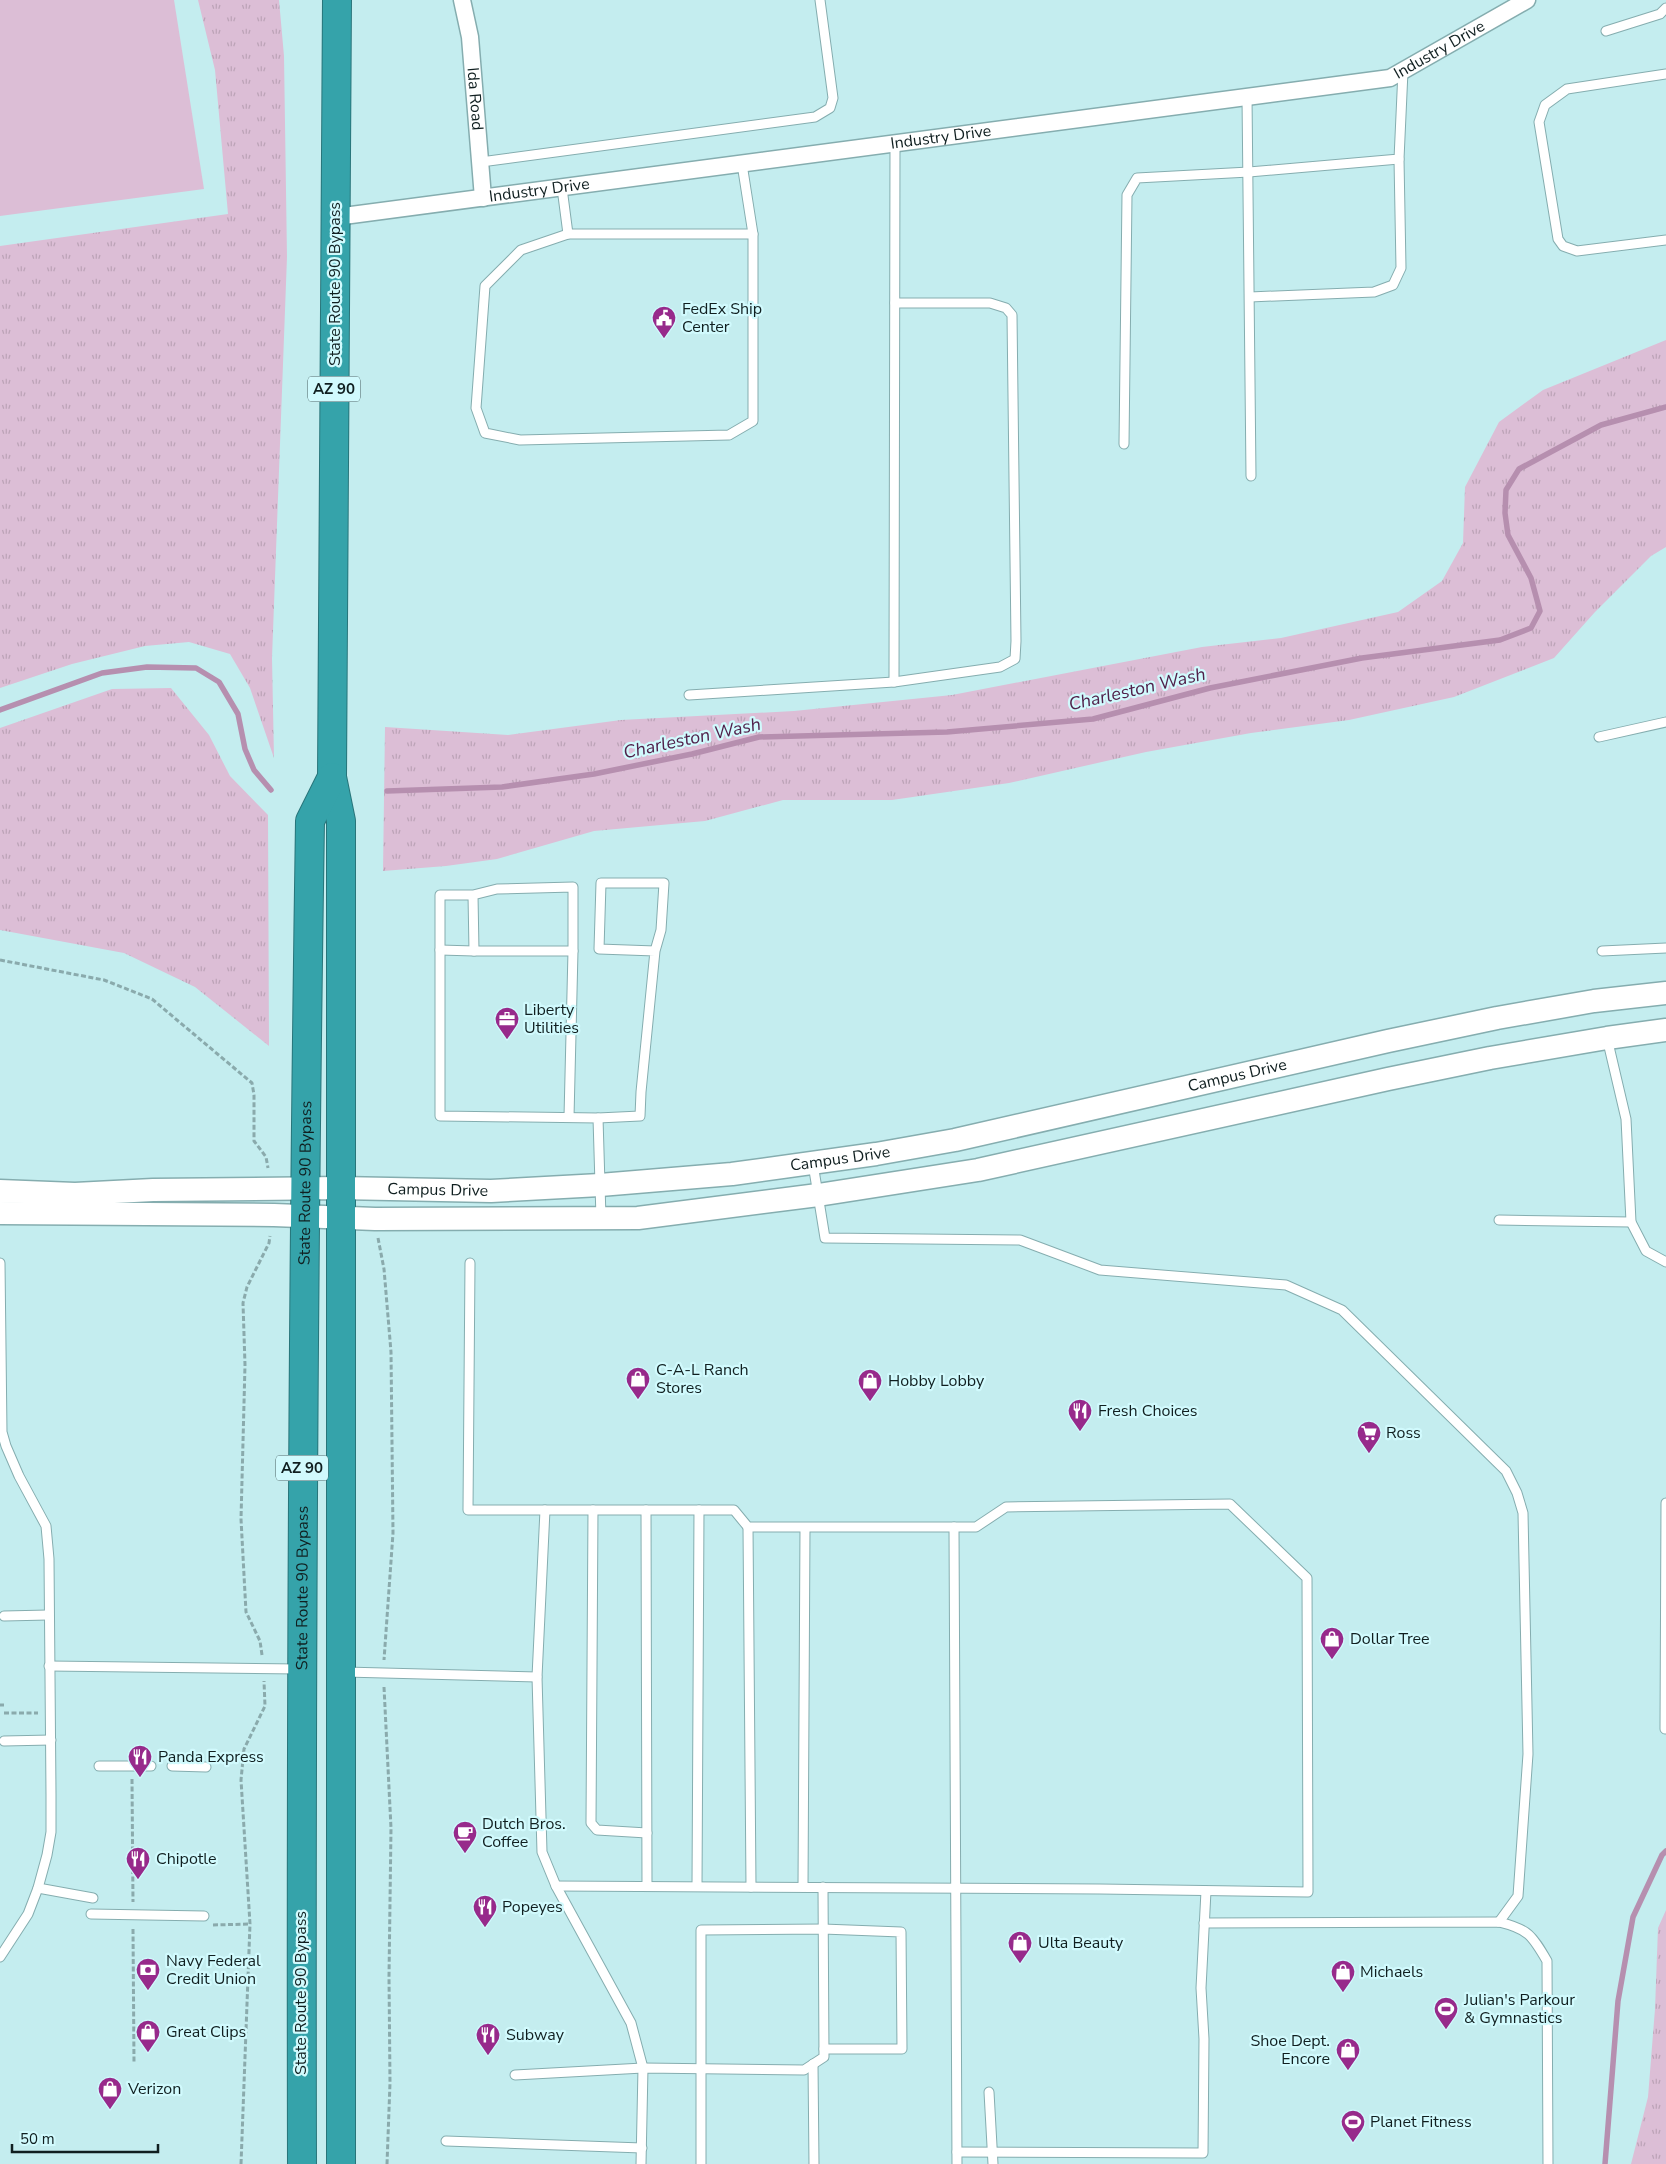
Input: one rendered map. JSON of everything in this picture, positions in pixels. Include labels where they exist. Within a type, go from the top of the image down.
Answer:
[{"type":"highway","name":"State Route 90 Bypass","points":[[337,0],[332,777],[341,821],[341,2164]]},
{"type":"highway","name":"State Route 90 Bypass","points":[[302,2164],[301,1669],[304,1188],[310,820],[332,777]]},
{"type":"street","name":"Ida Road","points":[[462,0],[470,37],[483,198]]},
{"type":"street","name":"Industry Drive","points":[[336,217],[1390,78],[1527,0]]},
{"type":"street","name":"Campus Drive","points":[[0,1191],[76,1194],[153,1190],[272,1190],[304,1188],[491,1191],[600,1185],[732,1174],[876,1154],[955,1140],[1378,1043],[1497,1018],[1594,1001],[1666,993]]},
{"type":"street","name":"Campus Drive","points":[[0,1213],[638,1218],[818,1195],[978,1170],[1388,1079],[1607,1038],[1666,1030]]},
{"type":"lane","points":[[481,162],[815,117],[830,108],[832,98],[820,0]]},
{"type":"lane","points":[[1606,31],[1664,13]]},
{"type":"lane","points":[[1250,296],[1374,292],[1394,285],[1401,268],[1399,159],[1403,71]]},
{"type":"lane","points":[[1666,74],[1566,89],[1545,105],[1539,122],[1558,239],[1564,246],[1577,251],[1666,240]]},
{"type":"lane","points":[[1247,97],[1251,476]]},
{"type":"lane","points":[[894,682],[895,144]]},
{"type":"lane","points":[[1124,444],[1127,195],[1137,178],[1249,172],[1399,159]]},
{"type":"lane","points":[[742,164],[753,234],[753,421],[729,435],[520,440],[484,433],[476,408],[484,286],[521,250],[568,234],[753,234]]},
{"type":"lane","points":[[562,188],[568,234]]},
{"type":"lane","points":[[689,695],[894,682],[1000,667],[1014,659],[1016,640],[1012,315],[1006,308],[990,303],[895,303]]},
{"type":"lane","points":[[1599,736],[1666,722]]},
{"type":"lane","points":[[569,1117],[573,887],[497,889],[473,895],[440,895],[440,1116],[598,1118],[640,1116],[655,951],[661,930],[664,883],[601,883],[599,949],[655,951]]},
{"type":"lane","points":[[473,895],[474,951]]},
{"type":"lane","points":[[1602,951],[1666,948]]},
{"type":"lane","points":[[440,950],[573,951]]},
{"type":"lane","points":[[1607,1038],[1626,1119],[1631,1222],[1646,1251],[1666,1262]]},
{"type":"lane","points":[[598,1118],[601,1218]]},
{"type":"lane","points":[[812,1163],[825,1238],[1020,1240],[1100,1270],[1286,1285],[1342,1310],[1506,1471],[1518,1493],[1523,1513],[1528,1754],[1518,1896],[1498,1922]]},
{"type":"lane","points":[[1499,1220],[1631,1222]]},
{"type":"lane","points":[[0,1263],[2,1432],[19,1476],[46,1526],[49,1559],[48,1615],[52,1713],[51,1832],[47,1855],[38,1888],[28,1914],[0,1957]]},
{"type":"lane","points":[[470,1263],[468,1510],[734,1510],[748,1527],[752,1887]]},
{"type":"lane","points":[[1665,1729],[1666,1503]]},
{"type":"lane","points":[[556,1886],[1308,1892],[1307,1578],[1230,1504],[1006,1506],[976,1527],[748,1527]]},
{"type":"lane","points":[[545,1510],[537,1677],[542,1852],[556,1886],[631,2023],[643,2068],[641,2164]]},
{"type":"lane","points":[[593,1510],[591,1822],[597,1830],[647,1833]]},
{"type":"lane","points":[[646,1510],[647,1886]]},
{"type":"lane","points":[[697,1886],[699,1510]]},
{"type":"lane","points":[[954,1527],[954,1888],[957,2164]]},
{"type":"lane","points":[[803,1887],[805,1528]]},
{"type":"lane","points":[[4,1616],[48,1615]]},
{"type":"lane","points":[[49,1666],[301,1669]]},
{"type":"lane","points":[[340,1672],[537,1677]]},
{"type":"lane","points":[[4,1741],[51,1740]]},
{"type":"lane","points":[[99,1766],[151,1766]]},
{"type":"lane","points":[[172,1766],[206,1767]]},
{"type":"lane","points":[[516,2075],[643,2068],[804,2070],[824,2057],[823,1887]]},
{"type":"lane","points":[[38,1888],[93,1898]]},
{"type":"lane","points":[[1202,2164],[1204,2039],[1201,1988],[1206,1891]]},
{"type":"lane","points":[[91,1914],[204,1916]]},
{"type":"lane","points":[[1204,1923],[1498,1922],[1521,1928],[1536,1942],[1547,1961],[1548,2164]]},
{"type":"lane","points":[[700,2164],[702,2069],[701,1930],[823,1929],[901,1932],[902,2049],[824,2049]]},
{"type":"lane","points":[[813,2064],[814,2164]]},
{"type":"lane","points":[[989,2092],[993,2164]]},
{"type":"lane","points":[[446,2141],[642,2148]]},
{"type":"lane","points":[[956,2152],[1203,2153]]},
{"type":"path","points":[[0,960],[104,980],[152,1000],[252,1083],[254,1095],[254,1141],[266,1157],[272,1190]]},
{"type":"path","points":[[4,1712],[52,1713]]},
{"type":"green space","points":[[0,0],[174,0],[204,189],[0,216]]},
{"type":"green space","points":[[198,0],[279,0],[284,56],[287,257],[272,658],[274,758],[250,688],[230,654],[189,642],[145,646],[72,664],[0,688],[0,246],[228,214],[215,70]]},
{"type":"green space","points":[[1666,340],[1666,547],[1651,556],[1595,612],[1554,658],[1454,697],[1349,720],[1251,733],[1146,752],[1009,783],[892,800],[783,800],[705,821],[594,831],[497,859],[446,866],[383,871],[385,727],[508,735],[621,720],[794,711],[952,695],[1202,647],[1281,638],[1398,612],[1442,581],[1463,543],[1465,487],[1499,422],[1543,390]]},
{"type":"green space","points":[[171,688],[209,735],[230,776],[268,815],[269,1046],[195,987],[124,953],[0,930],[0,728],[112,689]]},
{"type":"green space","points":[[1666,1910],[1666,2164],[1631,2164],[1648,2097],[1655,2009],[1658,1928]]},
{"type":"waterway","name":"Charleston Wash","points":[[387,791],[502,787],[594,774],[692,754],[759,737],[947,732],[1093,719],[1210,688],[1362,658],[1500,640],[1531,628],[1540,611],[1531,578],[1508,535],[1505,513],[1506,490],[1519,469],[1601,425],[1666,407]]},
{"type":"waterway","points":[[0,710],[102,673],[147,667],[196,668],[219,682],[238,714],[245,749],[254,770],[271,790]]},
{"type":"waterway","points":[[1605,2164],[1618,2001],[1633,1917],[1662,1855],[1666,1851]]},
{"type":"place","name":"FedEx Ship Center","points":[[664,339]]},
{"type":"place","name":"Liberty Utilities","points":[[507,1040]]},
{"type":"place","name":"C-A-L Ranch Stores","points":[[638,1400]]},
{"type":"place","name":"Hobby Lobby","points":[[870,1402]]},
{"type":"place","name":"Fresh Choices","points":[[1080,1432]]},
{"type":"place","name":"Ross","points":[[1369,1454]]},
{"type":"place","name":"Dollar Tree","points":[[1332,1660]]},
{"type":"place","name":"Panda Express","points":[[140,1778]]},
{"type":"place","name":"Dutch Bros. Coffee","points":[[465,1854]]},
{"type":"place","name":"Chipotle","points":[[138,1880]]},
{"type":"place","name":"Popeyes","points":[[485,1928]]},
{"type":"place","name":"Ulta Beauty","points":[[1020,1964]]},
{"type":"place","name":"Navy Federal Credit Union","points":[[148,1991]]},
{"type":"place","name":"Michaels","points":[[1343,1993]]},
{"type":"place","name":"Julian's Parkour & Gymnastics","points":[[1446,2030]]},
{"type":"place","name":"Great Clips","points":[[148,2053]]},
{"type":"place","name":"Subway","points":[[488,2056]]},
{"type":"place","name":"Shoe Dept. Encore","points":[[1348,2071]]},
{"type":"place","name":"Verizon","points":[[110,2110]]},
{"type":"place","name":"Planet Fitness","points":[[1353,2143]]}]
